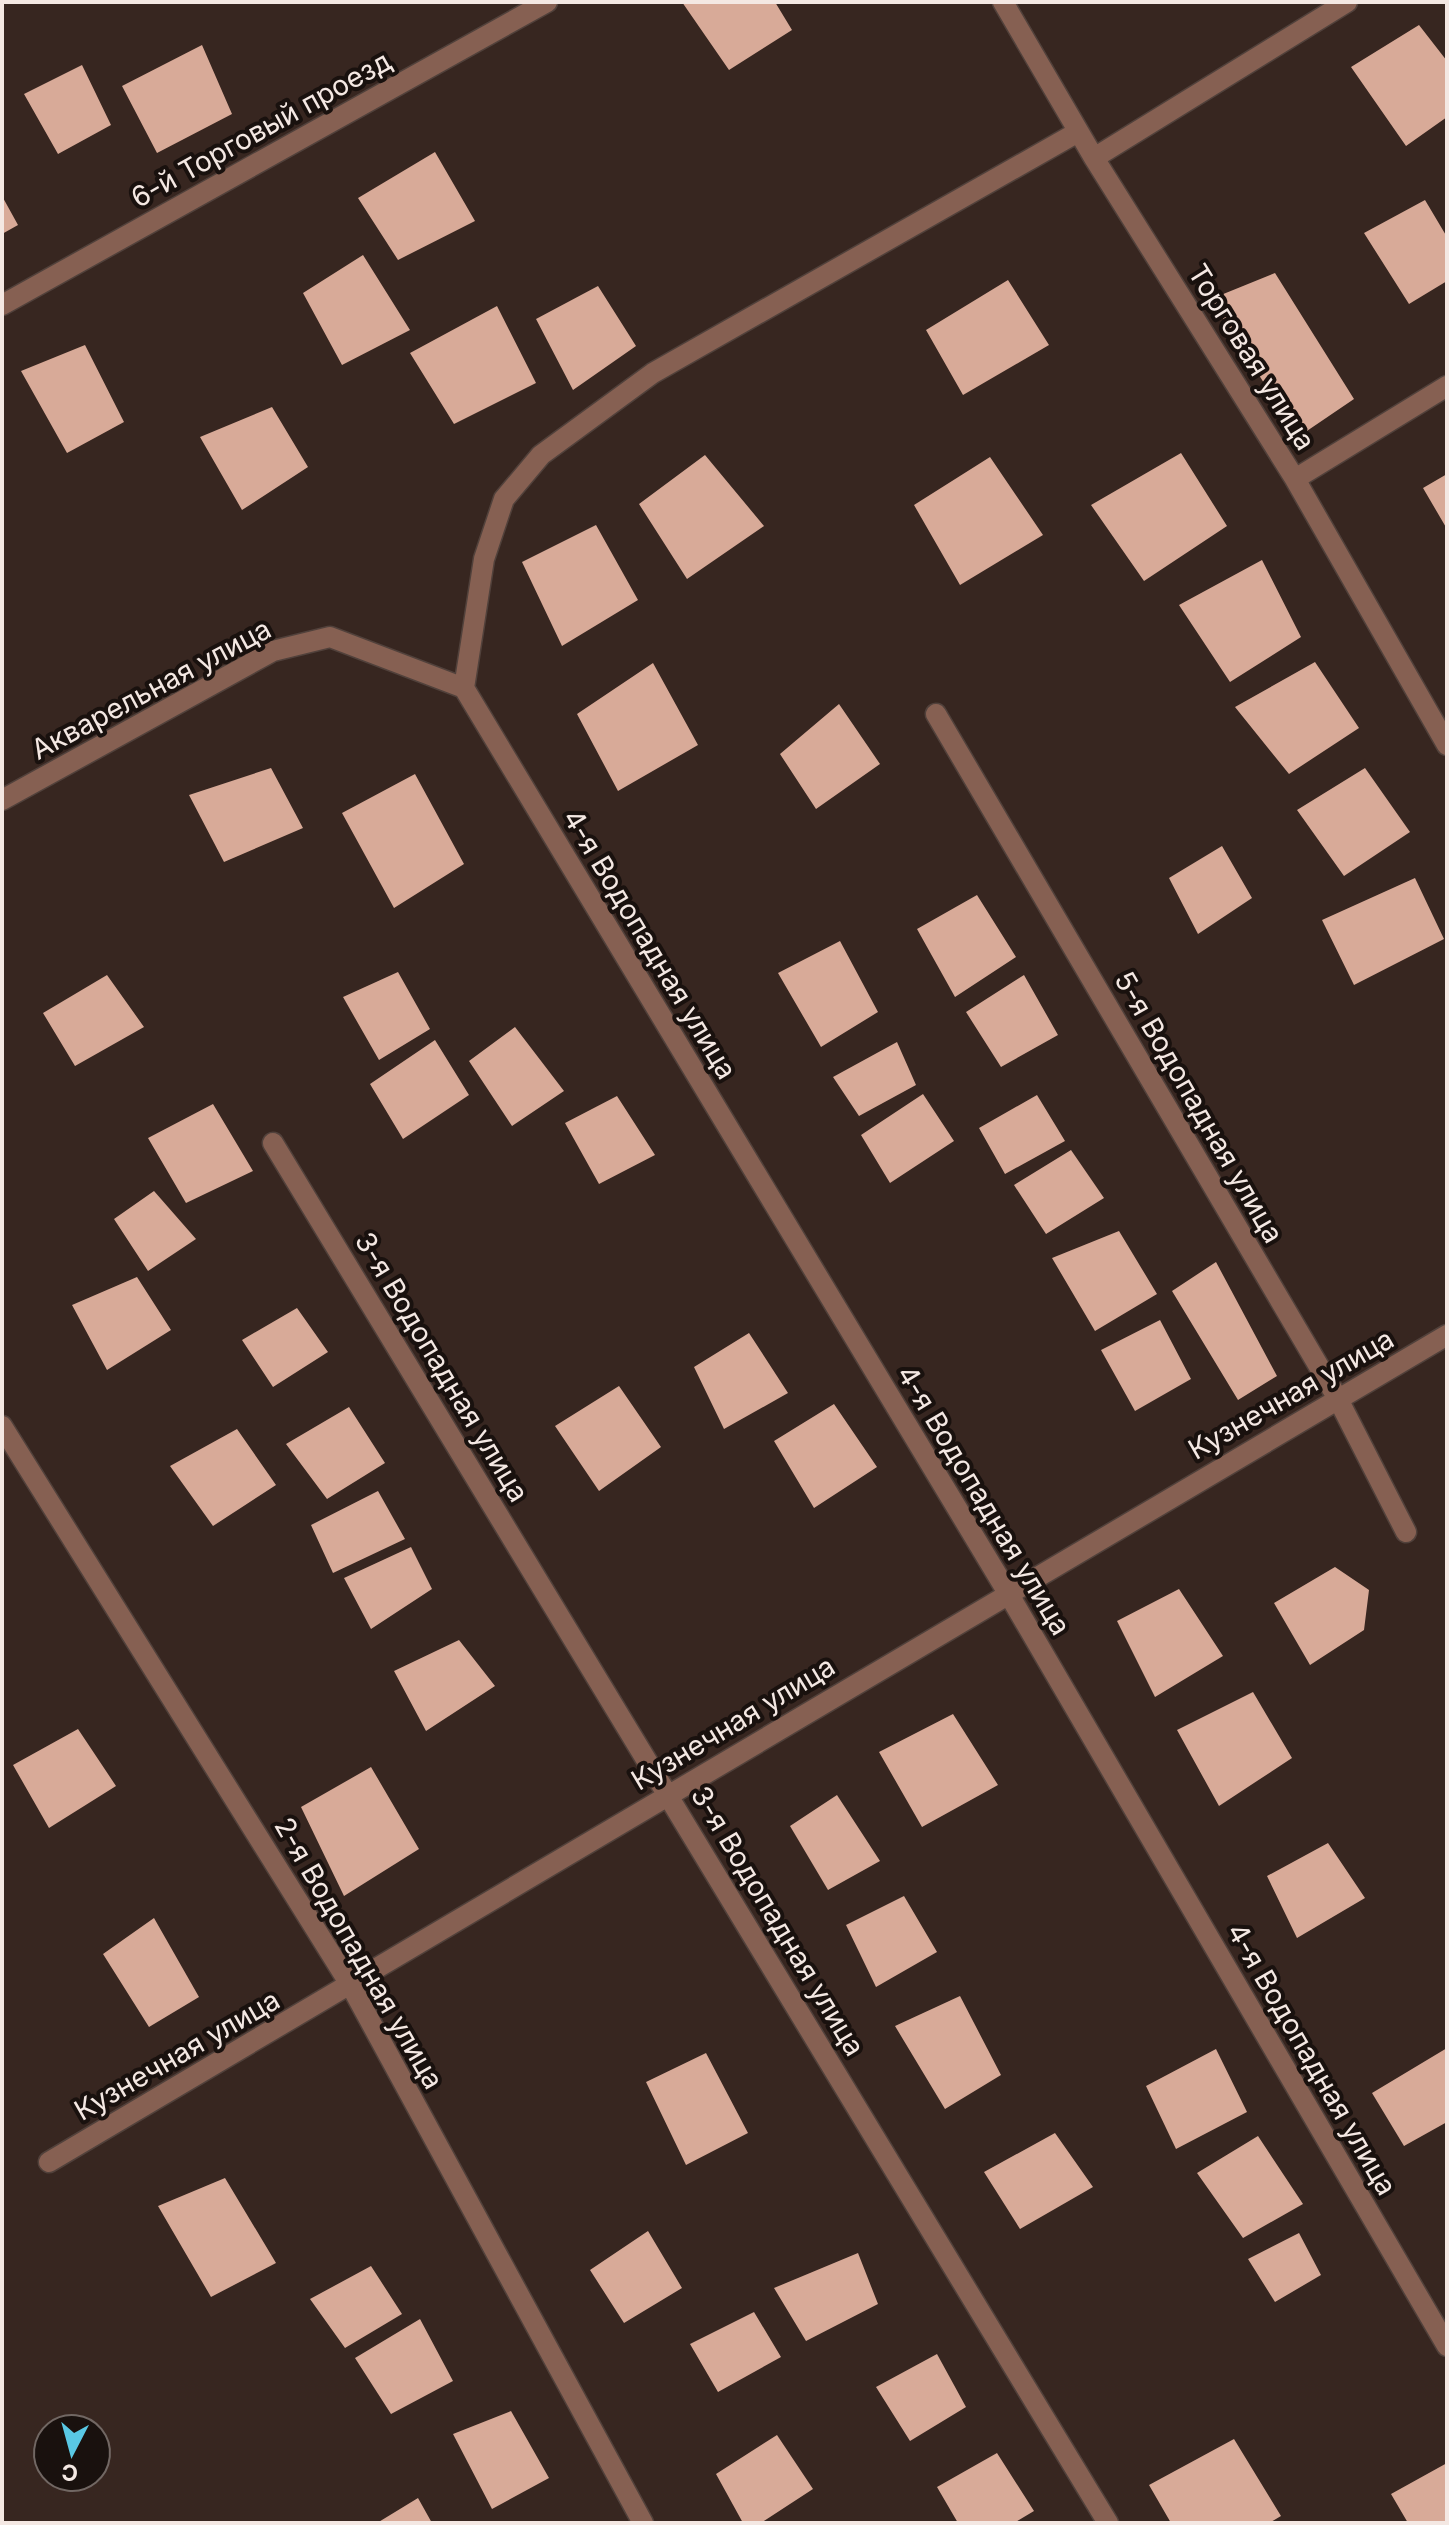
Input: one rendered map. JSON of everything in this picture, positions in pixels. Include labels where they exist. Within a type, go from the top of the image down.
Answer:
[{"type":"street","name":"6-й Торговый проезд","points":[[2,305],[547,2]]},
{"type":"street","name":"Торговая улица","points":[[1003,2],[1078,132],[1295,479],[1447,745]]},
{"type":"street","points":[[1094,158],[1347,2]]},
{"type":"street","points":[[464,688],[484,559],[504,499],[541,455],[653,373],[1078,132]]},
{"type":"street","points":[[1295,479],[1447,386]]},
{"type":"street","name":"Акварельная улица","points":[[2,800],[273,651],[330,637],[464,688]]},
{"type":"street","name":"4-я Водопадная улица","points":[[464,688],[1008,1593],[1447,2346]]},
{"type":"street","name":"5-я Водопадная улица","points":[[936,714],[1338,1399],[1406,1532]]},
{"type":"street","name":"3-я Водопадная улица","points":[[273,1143],[1108,2523]]},
{"type":"street","name":"Кузнечная улица","points":[[49,2162],[351,1986],[668,1793],[1447,1335]]},
{"type":"street","name":"2-я Водопадная улица","points":[[2,1426],[351,1986],[643,2523]]},
{"type":"building","points":[[682,2],[775,2],[792,30],[729,70]]},
{"type":"building","points":[[1419,25],[1447,61],[1447,117],[1406,146],[1351,67]]},
{"type":"building","points":[[202,45],[232,114],[157,153],[122,86]]},
{"type":"building","points":[[82,65],[111,125],[58,154],[24,94]]},
{"type":"building","points":[[435,152],[475,221],[398,260],[358,198]]},
{"type":"building","points":[[2,196],[18,225],[2,234]]},
{"type":"building","points":[[1425,200],[1447,237],[1447,281],[1409,304],[1364,233]]},
{"type":"building","points":[[363,255],[410,330],[342,365],[303,293]]},
{"type":"building","points":[[1275,273],[1354,399],[1298,437],[1211,299]]},
{"type":"building","points":[[1008,280],[1049,345],[963,395],[926,330]]},
{"type":"building","points":[[598,286],[636,346],[573,390],[536,319]]},
{"type":"building","points":[[497,306],[536,383],[454,424],[410,353]]},
{"type":"building","points":[[85,345],[124,422],[67,453],[21,371]]},
{"type":"building","points":[[272,407],[308,467],[242,510],[200,437]]},
{"type":"building","points":[[1181,453],[1227,526],[1144,581],[1091,505]]},
{"type":"building","points":[[705,455],[764,526],[687,579],[639,504]]},
{"type":"building","points":[[990,457],[1043,535],[960,585],[914,505]]},
{"type":"building","points":[[1447,474],[1447,529],[1423,488]]},
{"type":"building","points":[[596,525],[638,600],[562,646],[522,562]]},
{"type":"building","points":[[1262,560],[1301,637],[1230,682],[1179,605]]},
{"type":"building","points":[[1315,662],[1359,728],[1289,774],[1235,707]]},
{"type":"building","points":[[653,663],[698,745],[618,791],[577,714]]},
{"type":"building","points":[[839,704],[880,764],[816,809],[780,754]]},
{"type":"building","points":[[271,768],[303,828],[224,862],[189,795]]},
{"type":"building","points":[[1365,768],[1410,832],[1344,876],[1297,810]]},
{"type":"building","points":[[415,774],[464,864],[394,908],[342,813]]},
{"type":"building","points":[[1222,846],[1252,898],[1198,934],[1169,878]]},
{"type":"building","points":[[1415,878],[1444,939],[1354,985],[1322,920]]},
{"type":"building","points":[[977,895],[1016,957],[955,997],[917,929]]},
{"type":"building","points":[[840,941],[878,1012],[821,1047],[778,973]]},
{"type":"building","points":[[398,972],[430,1029],[379,1060],[343,997]]},
{"type":"building","points":[[107,975],[144,1027],[75,1066],[43,1013]]},
{"type":"building","points":[[1024,975],[1058,1035],[1001,1067],[966,1012]]},
{"type":"building","points":[[515,1027],[564,1091],[512,1126],[469,1061]]},
{"type":"building","points":[[435,1040],[469,1095],[403,1139],[370,1084]]},
{"type":"building","points":[[897,1042],[916,1085],[859,1116],[833,1077]]},
{"type":"building","points":[[923,1094],[954,1141],[890,1183],[861,1135]]},
{"type":"building","points":[[1037,1095],[1065,1141],[1005,1174],[979,1128]]},
{"type":"building","points":[[617,1096],[655,1155],[599,1184],[565,1123]]},
{"type":"building","points":[[213,1104],[253,1171],[186,1203],[148,1138]]},
{"type":"building","points":[[1071,1150],[1104,1198],[1046,1234],[1014,1185]]},
{"type":"building","points":[[154,1191],[196,1239],[148,1271],[114,1219]]},
{"type":"building","points":[[1119,1231],[1157,1294],[1095,1331],[1052,1258]]},
{"type":"building","points":[[1216,1262],[1277,1376],[1238,1400],[1172,1291]]},
{"type":"building","points":[[137,1277],[171,1330],[107,1370],[72,1305]]},
{"type":"building","points":[[297,1308],[328,1352],[273,1387],[242,1340]]},
{"type":"building","points":[[1160,1320],[1191,1379],[1135,1411],[1101,1350]]},
{"type":"building","points":[[749,1333],[788,1393],[724,1429],[694,1367]]},
{"type":"building","points":[[619,1386],[661,1447],[599,1491],[555,1426]]},
{"type":"building","points":[[834,1404],[877,1467],[814,1508],[774,1441]]},
{"type":"building","points":[[349,1407],[385,1463],[327,1499],[286,1444]]},
{"type":"building","points":[[237,1429],[276,1485],[213,1526],[170,1466]]},
{"type":"building","points":[[378,1491],[405,1539],[333,1573],[311,1525]]},
{"type":"building","points":[[411,1547],[432,1589],[371,1629],[344,1578]]},
{"type":"building","points":[[1335,1567],[1369,1590],[1364,1630],[1310,1665],[1274,1603]]},
{"type":"building","points":[[1179,1589],[1223,1656],[1155,1697],[1117,1621]]},
{"type":"building","points":[[459,1640],[495,1686],[426,1731],[394,1671]]},
{"type":"building","points":[[1253,1692],[1292,1758],[1219,1806],[1177,1730]]},
{"type":"building","points":[[953,1714],[998,1785],[922,1827],[879,1752]]},
{"type":"building","points":[[78,1729],[116,1786],[49,1828],[13,1765]]},
{"type":"building","points":[[371,1767],[419,1849],[344,1896],[301,1807]]},
{"type":"building","points":[[837,1795],[880,1861],[828,1890],[790,1826]]},
{"type":"building","points":[[1328,1843],[1365,1898],[1297,1938],[1267,1876]]},
{"type":"building","points":[[904,1896],[937,1952],[876,1987],[846,1925]]},
{"type":"building","points":[[154,1918],[199,1997],[149,2027],[103,1954]]},
{"type":"building","points":[[960,1996],[1001,2075],[945,2109],[895,2026]]},
{"type":"building","points":[[1447,2048],[1447,2122],[1404,2146],[1372,2093]]},
{"type":"building","points":[[1216,2049],[1247,2112],[1176,2149],[1146,2086]]},
{"type":"building","points":[[706,2053],[748,2133],[686,2165],[646,2082]]},
{"type":"building","points":[[1055,2133],[1093,2187],[1020,2229],[984,2172]]},
{"type":"building","points":[[1258,2136],[1303,2204],[1243,2238],[1197,2173]]},
{"type":"building","points":[[225,2178],[276,2263],[211,2297],[158,2206]]},
{"type":"building","points":[[648,2231],[682,2288],[624,2323],[590,2270]]},
{"type":"building","points":[[1299,2233],[1321,2275],[1275,2302],[1248,2259]]},
{"type":"building","points":[[858,2253],[878,2304],[806,2341],[774,2288]]},
{"type":"building","points":[[371,2266],[402,2314],[345,2348],[310,2299]]},
{"type":"building","points":[[754,2312],[781,2357],[718,2392],[690,2344]]},
{"type":"building","points":[[420,2319],[453,2381],[391,2414],[355,2358]]},
{"type":"building","points":[[937,2354],[966,2407],[910,2441],[876,2387]]},
{"type":"building","points":[[511,2411],[549,2478],[492,2509],[453,2434]]},
{"type":"building","points":[[777,2435],[813,2489],[761,2523],[743,2523],[716,2474]]},
{"type":"building","points":[[1234,2439],[1281,2516],[1269,2523],[1171,2523],[1149,2485]]},
{"type":"building","points":[[997,2453],[1034,2511],[1014,2523],[958,2523],[937,2487]]},
{"type":"building","points":[[1447,2463],[1447,2523],[1408,2523],[1391,2494]]},
{"type":"building","points":[[418,2498],[432,2523],[377,2523]]}]
